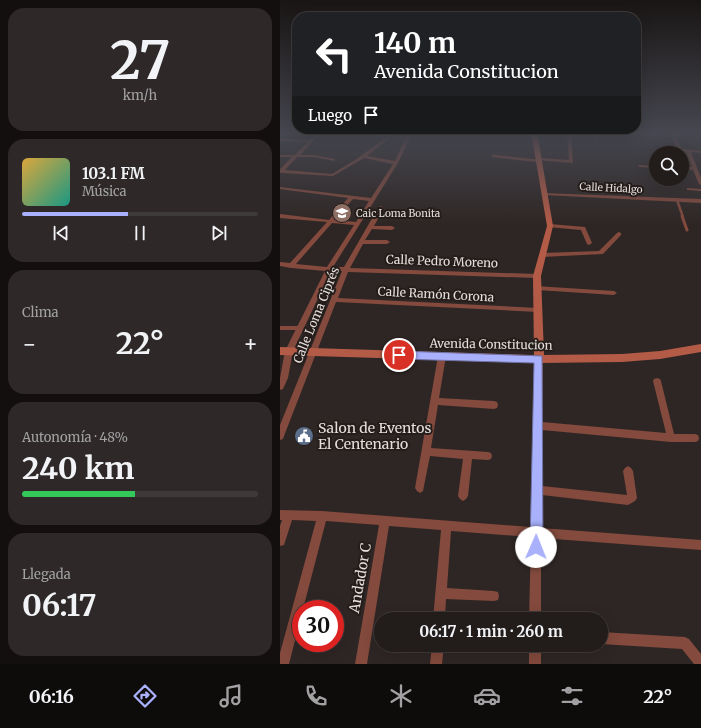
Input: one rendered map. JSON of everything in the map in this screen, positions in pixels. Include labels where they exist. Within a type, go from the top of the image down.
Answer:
[{"type":"street","points":[[280,171],[289,163]]},
{"type":"street","points":[[280,171],[333,175],[352,163]]},
{"type":"street","points":[[280,387],[284,378],[284,351],[300,328],[329,269],[396,163]]},
{"type":"street","points":[[535,612],[539,359],[537,276],[550,226],[540,163]]},
{"type":"street","points":[[692,163],[701,184]]},
{"type":"street","points":[[640,166],[649,167]]},
{"type":"street","points":[[689,169],[694,169]]},
{"type":"street","points":[[333,175],[337,180]]},
{"type":"street","points":[[280,188],[372,200]]},
{"type":"street","points":[[689,189],[701,190]]},
{"type":"street","name":"Calle Hidalgo","points":[[545,194],[701,201]]},
{"type":"street","points":[[291,266],[351,198]]},
{"type":"street","name":"Calle Loma Ciprés","points":[[280,436],[346,269],[381,208]]},
{"type":"street","points":[[280,216],[357,224]]},
{"type":"street","points":[[371,226],[392,228]]},
{"type":"street","points":[[550,226],[583,228],[589,243]]},
{"type":"street","points":[[542,255],[601,253],[619,234]]},
{"type":"street","points":[[362,242],[387,242]]},
{"type":"street","name":"Calle Pedro Moreno","points":[[280,264],[329,269],[537,276]]},
{"type":"street","points":[[537,288],[614,293]]},
{"type":"street","name":"Calle Ramón Corona","points":[[334,300],[538,310]]},
{"type":"street","name":"Avenida Constitucion","points":[[284,351],[539,359],[622,358],[660,355],[701,349]]},
{"type":"street","points":[[420,488],[442,356]]},
{"type":"street","points":[[657,381],[671,438]]},
{"type":"street","points":[[434,401],[494,405]]},
{"type":"street","points":[[538,426],[671,438],[695,438]]},
{"type":"street","points":[[426,452],[488,456]]},
{"type":"street","points":[[463,496],[468,455]]},
{"type":"street","points":[[537,490],[628,500],[632,498],[628,471]]},
{"type":"street","points":[[280,540],[284,516],[322,516],[701,545]]},
{"type":"street","points":[[283,664],[322,516]]},
{"type":"street","name":"Andador C","points":[[361,664],[386,521]]},
{"type":"street","points":[[440,612],[446,526]]},
{"type":"street","points":[[441,593],[494,596]]},
{"type":"street","points":[[608,638],[685,643],[701,664]]},
{"type":"street","points":[[436,664],[437,652]]},
{"type":"street","points":[[535,652],[535,664]]},
{"type":"lane","points":[[677,200],[687,230]]},
{"type":"lane","points":[[280,328],[300,328]]},
{"type":"place","name":"Caic Loma Bonita","points":[[342,213]]},
{"type":"place","name":"Salon de Eventos El Centenario","points":[[304,436]]},
{"type":"route","points":[[399,355],[539,359],[536,547]]}]
